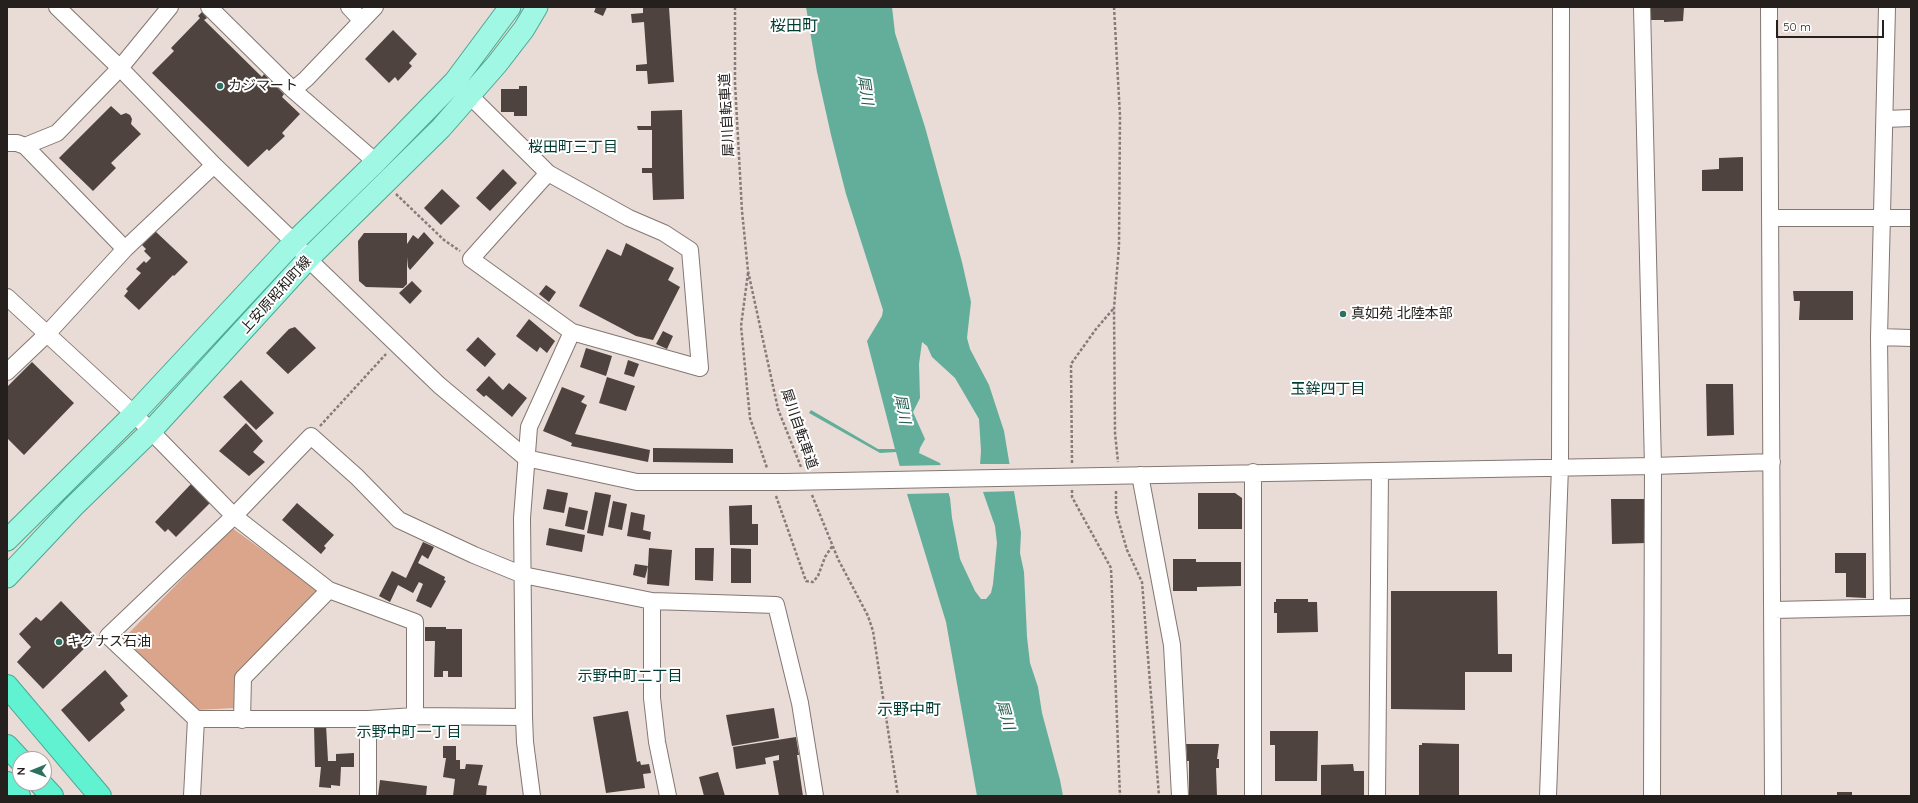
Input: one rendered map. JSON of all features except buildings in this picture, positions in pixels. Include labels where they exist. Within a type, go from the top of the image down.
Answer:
[{"type":"highway","points":[[7,686],[100,796]]},
{"type":"highway","points":[[7,783],[19,796]]},
{"type":"main road","name":"上安原昭和町線","points":[[7,540],[134,414],[294,242],[376,162],[455,80],[510,7]]},
{"type":"main road","name":"上安原昭和町線","points":[[7,577],[73,507],[151,431],[308,259],[441,128],[502,58],[524,29],[537,7]]},
{"type":"street","points":[[56,7],[120,68],[214,165],[396,344],[439,385],[526,458],[637,482],[778,482],[1103,476],[1117,481],[1140,476],[1253,472],[1653,466],[1772,462]]},
{"type":"street","points":[[14,141],[57,133],[120,68],[170,7]]},
{"type":"street","points":[[209,7],[293,90],[376,162]]},
{"type":"street","points":[[349,7],[362,21]]},
{"type":"street","points":[[293,90],[375,7]]},
{"type":"street","points":[[1548,796],[1560,467],[1561,7]]},
{"type":"street","points":[[1642,7],[1653,466],[1652,796]]},
{"type":"street","points":[[1769,7],[1774,796]]},
{"type":"street","points":[[1882,606],[1879,337],[1887,7]]},
{"type":"street","points":[[455,80],[548,173],[629,218],[664,233],[690,250],[700,368],[572,332],[471,259],[548,173]]},
{"type":"street","points":[[1885,118],[1911,118]]},
{"type":"street","points":[[14,141],[125,249]]},
{"type":"street","points":[[7,372],[48,334],[125,249],[214,165]]},
{"type":"street","points":[[1770,218],[1911,218]]},
{"type":"street","points":[[7,297],[134,414],[234,516],[329,590],[415,622],[415,716]]},
{"type":"street","points":[[532,796],[525,742],[524,717],[522,518],[526,458],[529,427],[572,332]]},
{"type":"street","points":[[1879,337],[1911,338]]},
{"type":"street","points":[[524,717],[415,716],[242,720],[196,719],[108,636],[234,516],[311,436],[357,477],[399,520],[474,555],[522,575],[652,601],[776,605],[800,703],[815,796]]},
{"type":"street","points":[[1377,796],[1380,471]]},
{"type":"street","points":[[1253,472],[1253,796]]},
{"type":"street","points":[[1140,476],[1172,645],[1180,796]]},
{"type":"street","points":[[242,720],[243,678],[329,590]]},
{"type":"street","points":[[652,601],[652,698],[657,742],[668,796]]},
{"type":"street","points":[[1772,610],[1882,606],[1911,607]]},
{"type":"street","points":[[368,718],[368,796]]},
{"type":"street","points":[[192,796],[196,719]]},
{"type":"path","name":"犀川自転車道","points":[[735,7],[735,83],[742,211],[748,270],[778,409],[803,472]]},
{"type":"path","points":[[1114,7],[1120,116],[1119,246],[1114,308],[1117,481],[1116,512],[1127,550],[1142,582],[1159,796]]},
{"type":"path","points":[[385,184],[444,240],[471,259]]},
{"type":"path","points":[[748,270],[741,326],[750,418],[778,482],[806,581],[813,582],[818,576],[825,556],[833,545]]},
{"type":"path","points":[[1072,465],[1071,364],[1096,329],[1114,308]]},
{"type":"path","points":[[311,436],[396,344]]},
{"type":"path","points":[[1072,489],[1072,497],[1111,568],[1120,796]]},
{"type":"path","points":[[812,494],[833,545],[868,616],[873,631],[898,796]]},
{"type":"shaded area","points":[[232,528],[318,590],[236,676],[236,708],[195,710],[123,639]]},
{"type":"water","name":"犀川","points":[[806,7],[892,7],[895,33],[925,127],[962,262],[971,302],[967,338],[970,349],[989,385],[1004,431],[1021,533],[1020,553],[1024,572],[1027,637],[1030,663],[1038,687],[1042,713],[1063,796],[977,796],[946,622],[907,494],[896,452],[880,453],[809,413],[811,410],[878,449],[895,449],[867,341],[882,316],[883,310],[846,194],[817,72]],"holes":[[[922,342],[927,346],[932,357],[955,378],[979,419],[981,451],[980,465],[983,492],[995,526],[997,543],[993,584],[991,593],[986,599],[981,599],[975,591],[960,559],[952,518],[950,498],[940,463],[919,453],[925,439],[913,412],[920,398],[919,364]]]},
{"type":"pier","points":[[978,464],[1012,464],[1016,491],[981,492]]},
{"type":"pier","points":[[943,465],[950,493],[905,494],[897,466]]},
{"type":"place","name":"カジマート","points":[[220,86]]},
{"type":"place","name":"真如苑 北陸本部","points":[[1343,314]]},
{"type":"place","name":"キグナス石油","points":[[59,642]]},
{"type":"district","name":"桜田町","points":[[794,26]]},
{"type":"district","name":"桜田町三丁目","points":[[573,147]]},
{"type":"district","name":"玉鉾四丁目","points":[[1328,389]]},
{"type":"district","name":"示野中町二丁目","points":[[630,676]]},
{"type":"district","name":"示野中町","points":[[909,710]]},
{"type":"district","name":"示野中町一丁目","points":[[409,732]]}]
